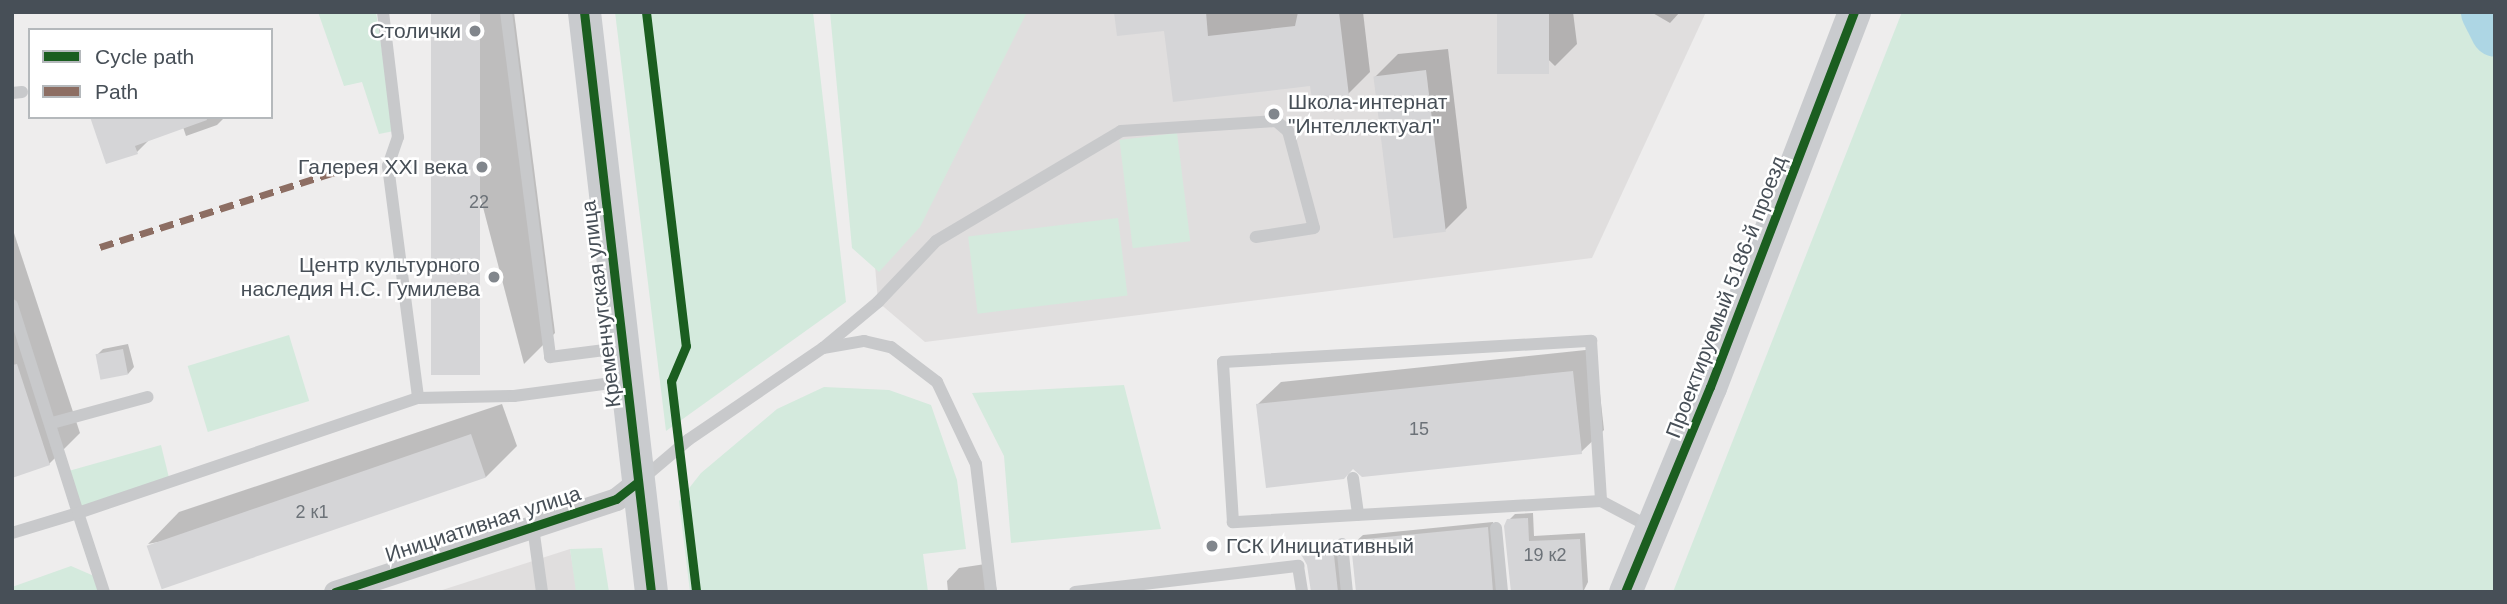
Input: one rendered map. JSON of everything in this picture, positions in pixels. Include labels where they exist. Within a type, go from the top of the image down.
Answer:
[{"type":"street","name":"Кременчугская улица","points":[[584,12],[651,592]]},
{"type":"street","name":"Проектируемый 5186-й проезд","points":[[1625,592],[1654,529],[1854,12]]},
{"type":"street","name":"Инициативная улица","points":[[335,592],[616,499],[638,482]]},
{"type":"lane","points":[[383,12],[398,137],[388,166],[418,398]]},
{"type":"lane","points":[[506,12],[550,357],[624,348]]},
{"type":"lane","points":[[638,482],[688,440],[823,348],[878,302],[936,241],[1121,131],[1276,121],[1289,131],[1306,185],[1314,228],[1256,237]]},
{"type":"lane","points":[[12,305],[104,592]]},
{"type":"lane","points":[[823,348],[864,341],[891,347],[937,382],[976,464],[991,592]]},
{"type":"lane","points":[[1601,501],[1591,341],[1223,362],[1233,522],[1601,501],[1654,529]]},
{"type":"lane","points":[[12,533],[418,398],[514,396],[627,381]]},
{"type":"lane","points":[[52,423],[148,397]]},
{"type":"lane","points":[[1353,478],[1358,515]]},
{"type":"lane","points":[[533,527],[542,592]]},
{"type":"lane","points":[[1496,528],[1502,592]]},
{"type":"lane","points":[[1342,544],[1347,592]]},
{"type":"lane","points":[[1075,592],[1298,566],[1301,592]]},
{"type":"shaded area","name":"Школа-интернат \"Интеллектуал\"","points":[[879,12],[1706,12],[1592,258],[925,342],[878,302],[873,241]]},
{"type":"shaded area","points":[[570,549],[577,592],[436,592]]},
{"type":"green space","points":[[318,12],[376,12],[394,131],[379,134],[362,82],[344,86]]},
{"type":"green space","points":[[615,12],[813,12],[846,302],[666,431]]},
{"type":"green space","points":[[830,12],[1027,12],[920,227],[879,272],[852,248]]},
{"type":"green space","points":[[1902,12],[2495,12],[2495,592],[1673,592]]},
{"type":"green space","points":[[1177,133],[1190,241],[1133,248],[1119,140]]},
{"type":"green space","points":[[1118,218],[1128,295],[978,314],[968,236]]},
{"type":"green space","points":[[289,335],[309,401],[208,432],[188,366]]},
{"type":"green space","points":[[1124,385],[1161,529],[1011,543],[1004,456],[972,393]]},
{"type":"green space","points":[[824,387],[889,390],[931,405],[957,480],[966,549],[923,554],[928,592],[690,592],[679,501],[701,473],[777,409]]},
{"type":"green space","points":[[161,445],[170,482],[78,513],[65,472]]},
{"type":"green space","points":[[602,548],[609,592],[576,592],[570,549]]},
{"type":"green space","points":[[71,566],[94,576],[98,592],[12,592],[12,587]]},
{"type":"building","points":[[431,12],[480,12],[480,375],[431,375]]},
{"type":"building","points":[[1114,12],[1206,12],[1208,36],[1295,26],[1298,12],[1339,12],[1349,96],[1312,100],[1310,86],[1173,102],[1164,31],[1117,36]]},
{"type":"building","points":[[1497,12],[1549,12],[1549,74],[1497,74]]},
{"type":"building","points":[[1426,70],[1446,232],[1393,238],[1373,76]]},
{"type":"building","points":[[91,119],[207,119],[135,146],[138,154],[106,164]]},
{"type":"building","points":[[123,349],[128,375],[100,380],[96,354]]},
{"type":"building","points":[[17,364],[50,465],[12,478],[12,365]]},
{"type":"building","points":[[1573,371],[1582,454],[1362,477],[1353,469],[1344,479],[1266,488],[1256,404]]},
{"type":"building","points":[[471,434],[486,477],[162,589],[147,546]]},
{"type":"building","points":[[1528,518],[1529,541],[1580,539],[1583,592],[1511,592],[1504,526],[1507,519]]},
{"type":"building","points":[[1488,527],[1493,592],[1356,592],[1351,544],[1355,540]]},
{"type":"building","points":[[1333,546],[1338,592],[1311,592],[1307,565],[1298,549]]},
{"type":"waterway","points":[[2485,12],[2495,32]]},
{"type":"marked path","points":[[100,247],[360,164]]},
{"type":"cycle path","points":[[584,12],[651,592]]},
{"type":"cycle path","points":[[646,12],[686,346],[671,381],[696,592]]},
{"type":"cycle path","points":[[1625,592],[1710,387],[1854,12]]},
{"type":"cycle path","points":[[335,592],[616,499],[638,482]]},
{"type":"place","name":"Столички","points":[[475,31]]},
{"type":"place","name":"Школа-интернат \"Интеллектуал\"","points":[[1274,114]]},
{"type":"place","name":"Галерея XXI века","points":[[482,167]]},
{"type":"place","name":"Центр культурного наследия Н.С. Гумилева","points":[[494,277]]},
{"type":"place","name":"ГСК Инициативный","points":[[1212,546]]}]
